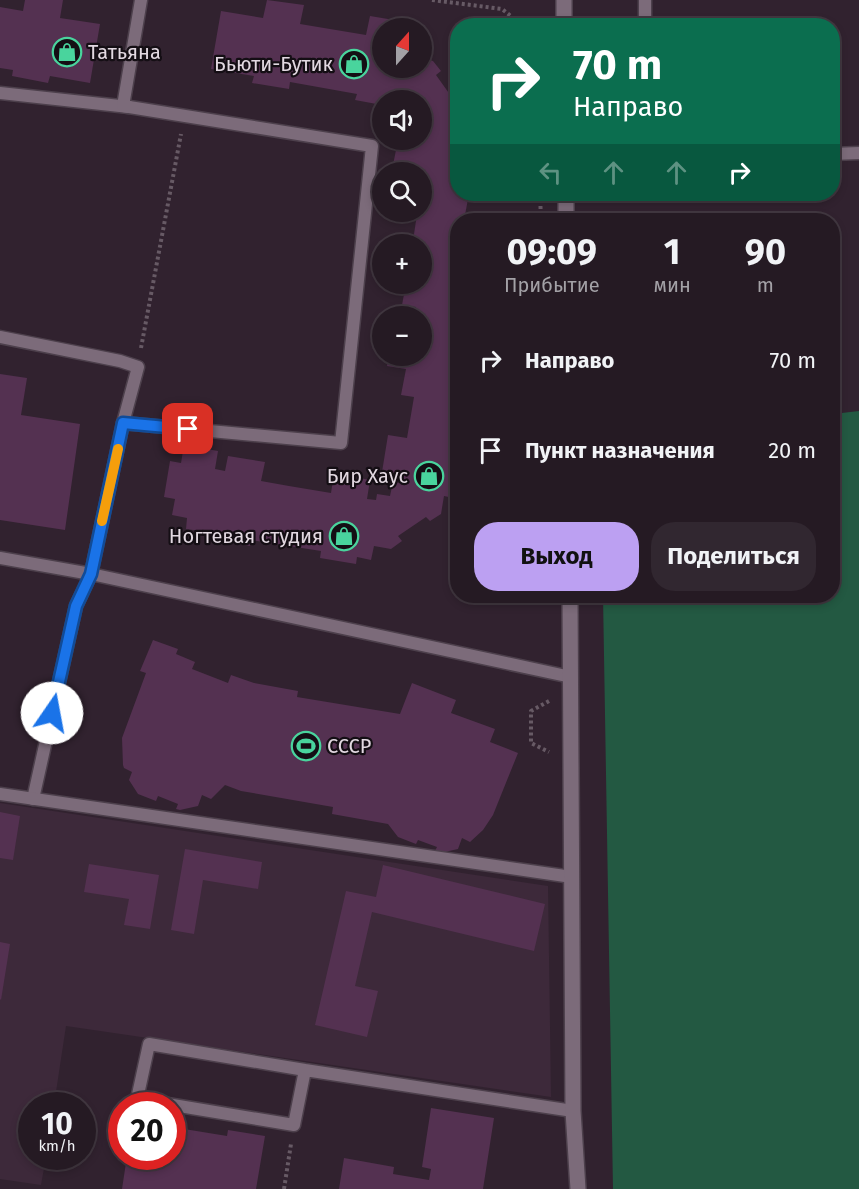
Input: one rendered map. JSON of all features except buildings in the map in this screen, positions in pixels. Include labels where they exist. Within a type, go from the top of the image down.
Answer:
[{"type":"street","points":[[564,0],[564,18]]},
{"type":"street","points":[[570,603],[573,1111],[578,1189]]},
{"type":"lane","points":[[123,423],[341,443],[372,146],[123,106],[141,0]]},
{"type":"lane","points":[[645,0],[645,18]]},
{"type":"lane","points":[[0,93],[136,108]]},
{"type":"lane","points":[[840,154],[859,153]]},
{"type":"lane","points":[[0,337],[138,367],[123,423],[91,574],[76,606],[33,799]]},
{"type":"lane","points":[[0,558],[91,574],[571,677]]},
{"type":"lane","points":[[0,794],[572,877]]},
{"type":"lane","points":[[305,1070],[294,1125],[137,1099],[149,1044],[573,1111]]},
{"type":"path","points":[[432,0],[501,9],[513,18]]},
{"type":"path","points":[[138,367],[184,116]]},
{"type":"path","points":[[284,1189],[294,1125]]},
{"type":"shaded area","points":[[0,803],[548,886],[551,1097],[66,1026],[56,1092],[18,1092],[18,1170],[44,1170],[41,1185],[0,1179]]},
{"type":"green space","points":[[859,411],[859,1189],[613,1189],[603,603],[840,603],[840,413]]},
{"type":"slow traffic","points":[[102,521],[118,449]]},
{"type":"place","name":"Татьяна","points":[[67,52]]},
{"type":"place","name":"Бьюти-Бутик","points":[[354,64]]},
{"type":"place","name":"Бир Хаус","points":[[429,476]]},
{"type":"place","name":"Ногтевая студия","points":[[344,536]]},
{"type":"place","name":"СССР","points":[[306,746]]},
{"type":"route","points":[[52,713],[76,606],[91,574],[123,423],[188,429]]}]
